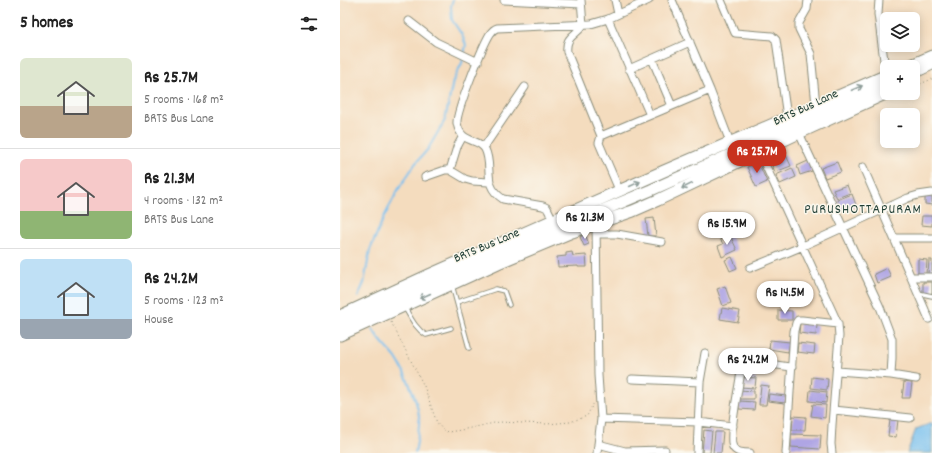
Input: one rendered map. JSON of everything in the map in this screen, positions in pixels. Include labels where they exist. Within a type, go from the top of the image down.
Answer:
[{"type":"main road","points":[[920,61],[932,56]]},
{"type":"main road","points":[[920,70],[932,64]]},
{"type":"main road","points":[[920,78],[932,72]]},
{"type":"main road","points":[[340,335],[525,252],[596,229],[658,200],[755,143],[787,117],[880,81]]},
{"type":"main road","name":"BRTS Bus Lane","points":[[340,326],[455,272],[635,197],[755,143],[880,81]]},
{"type":"main road","points":[[340,316],[730,142],[755,143],[799,133],[880,95]]},
{"type":"street","points":[[504,0],[581,2],[583,25],[567,42],[567,52],[601,136],[599,143],[620,192]]},
{"type":"street","points":[[615,0],[618,14]]},
{"type":"street","points":[[553,220],[547,208],[543,206],[503,199],[492,190],[489,182],[484,147],[463,136],[459,129],[457,116],[490,33],[497,28],[507,26],[583,25],[608,18],[649,0]]},
{"type":"street","points":[[672,0],[730,142]]},
{"type":"street","points":[[721,0],[735,33],[775,37],[787,117]]},
{"type":"street","points":[[808,0],[807,9],[799,23],[799,29],[811,54],[816,105]]},
{"type":"street","points":[[879,0],[878,14],[884,60]]},
{"type":"street","points":[[608,18],[650,115]]},
{"type":"street","points":[[410,21],[436,42],[478,62]]},
{"type":"street","points":[[630,69],[690,42]]},
{"type":"street","points":[[652,59],[672,106]]},
{"type":"street","points":[[484,147],[525,87]]},
{"type":"street","points":[[601,136],[710,90]]},
{"type":"street","points":[[799,133],[880,307],[892,339],[891,375]]},
{"type":"street","points":[[450,170],[457,147],[463,136]]},
{"type":"street","points":[[755,143],[838,324],[839,336],[831,444],[832,453]]},
{"type":"street","points":[[864,167],[929,319]]},
{"type":"street","points":[[425,177],[445,170],[450,170],[465,179],[489,182]]},
{"type":"street","points":[[750,268],[918,195],[932,193]]},
{"type":"street","points":[[597,453],[601,420],[596,229],[662,242]]},
{"type":"street","points":[[894,238],[932,238]]},
{"type":"street","points":[[911,277],[932,277]]},
{"type":"street","points":[[786,453],[794,331],[796,323],[798,320],[802,320],[838,324]]},
{"type":"street","points":[[697,453],[700,382],[705,353]]},
{"type":"street","points":[[750,453],[737,451],[734,449],[732,444],[733,426],[742,368],[748,364],[792,367]]},
{"type":"street","points":[[837,371],[891,375],[916,379]]},
{"type":"street","points":[[632,379],[700,382]]},
{"type":"street","points":[[834,410],[910,418]]},
{"type":"street","points":[[601,420],[698,422],[733,426]]},
{"type":"street","points":[[598,444],[626,451],[665,450]]},
{"type":"lane","points":[[451,284],[469,348]]},
{"type":"lane","points":[[457,302],[496,289],[504,291],[509,306]]},
{"type":"lane","points":[[918,293],[932,296]]},
{"type":"lane","points":[[403,306],[413,322],[426,335],[451,328]]},
{"type":"path","points":[[920,84],[932,79]]},
{"type":"path","points":[[387,314],[424,386],[437,423],[444,431],[461,430],[499,422],[547,424],[570,422],[587,416],[592,405],[600,398]]},
{"type":"water","points":[[932,423],[932,453],[907,453],[916,429]]},
{"type":"building","points":[[786,155],[791,166],[775,172],[770,161]]},
{"type":"building","points":[[808,161],[812,171],[800,175],[797,166]]},
{"type":"building","points":[[758,162],[767,182],[756,187],[747,167]]},
{"type":"building","points":[[837,162],[841,172],[825,178],[821,168]]},
{"type":"building","points":[[792,168],[796,177],[780,184],[776,175]]},
{"type":"building","points":[[847,185],[850,193],[837,198],[833,190]]},
{"type":"building","points":[[852,194],[856,205],[842,211],[837,200]]},
{"type":"building","points":[[925,196],[932,196],[932,205],[925,204]]},
{"type":"building","points":[[922,216],[932,216],[932,226],[921,225]]},
{"type":"building","points":[[654,218],[656,236],[648,236],[646,219]]},
{"type":"building","points":[[585,234],[589,244],[584,246],[580,237]]},
{"type":"building","points":[[730,235],[737,250],[722,257],[718,246],[723,244],[720,239]]},
{"type":"building","points":[[572,252],[573,256],[586,255],[587,267],[558,267],[557,257],[566,256],[566,253]]},
{"type":"building","points":[[732,257],[737,268],[730,271],[725,260]]},
{"type":"building","points":[[918,259],[927,260],[926,274],[918,273]]},
{"type":"building","points":[[929,260],[932,260],[932,274],[928,274]]},
{"type":"building","points":[[887,268],[891,277],[877,283],[874,274]]},
{"type":"building","points":[[923,282],[932,282],[932,294],[923,294]]},
{"type":"building","points":[[725,286],[731,303],[723,306],[717,289]]},
{"type":"building","points":[[722,308],[740,311],[738,322],[720,319]]},
{"type":"building","points":[[778,310],[792,311],[792,320],[778,320]]},
{"type":"building","points":[[800,323],[817,325],[816,335],[799,333]]},
{"type":"building","points":[[770,340],[790,342],[788,352],[769,349]]},
{"type":"building","points":[[798,343],[815,345],[814,354],[797,352]]},
{"type":"building","points":[[741,377],[756,378],[755,388],[740,387]]},
{"type":"building","points":[[812,377],[828,379],[827,390],[811,388]]},
{"type":"building","points":[[904,382],[912,383],[910,398],[902,398]]},
{"type":"building","points":[[761,385],[769,386],[766,405],[759,405]]},
{"type":"building","points":[[739,390],[754,391],[754,399],[738,399]]},
{"type":"building","points":[[810,390],[827,392],[826,403],[809,401]]},
{"type":"building","points":[[769,394],[786,396],[785,403],[768,401]]},
{"type":"building","points":[[739,401],[755,402],[754,410],[739,409]]},
{"type":"building","points":[[813,404],[826,405],[825,418],[811,416]]},
{"type":"building","points":[[793,416],[806,417],[805,430],[792,430]]},
{"type":"building","points":[[890,420],[898,420],[896,437],[888,436]]},
{"type":"building","points":[[704,430],[712,431],[710,453],[702,453]]},
{"type":"building","points":[[715,432],[723,432],[721,453],[713,453]]},
{"type":"building","points":[[791,434],[821,435],[820,449],[791,447]]},
{"type":"waterway","points":[[358,297],[364,283],[370,250],[383,219],[398,190],[415,164],[428,149],[445,120],[453,81],[462,63],[466,45],[462,35],[452,20],[451,6],[453,0]]},
{"type":"waterway","points":[[373,329],[380,340],[396,358],[407,378],[413,394],[419,416],[415,453]]},
{"type":"district","name":"PURUSHOTTAPURAM","points":[[863,208]]}]
